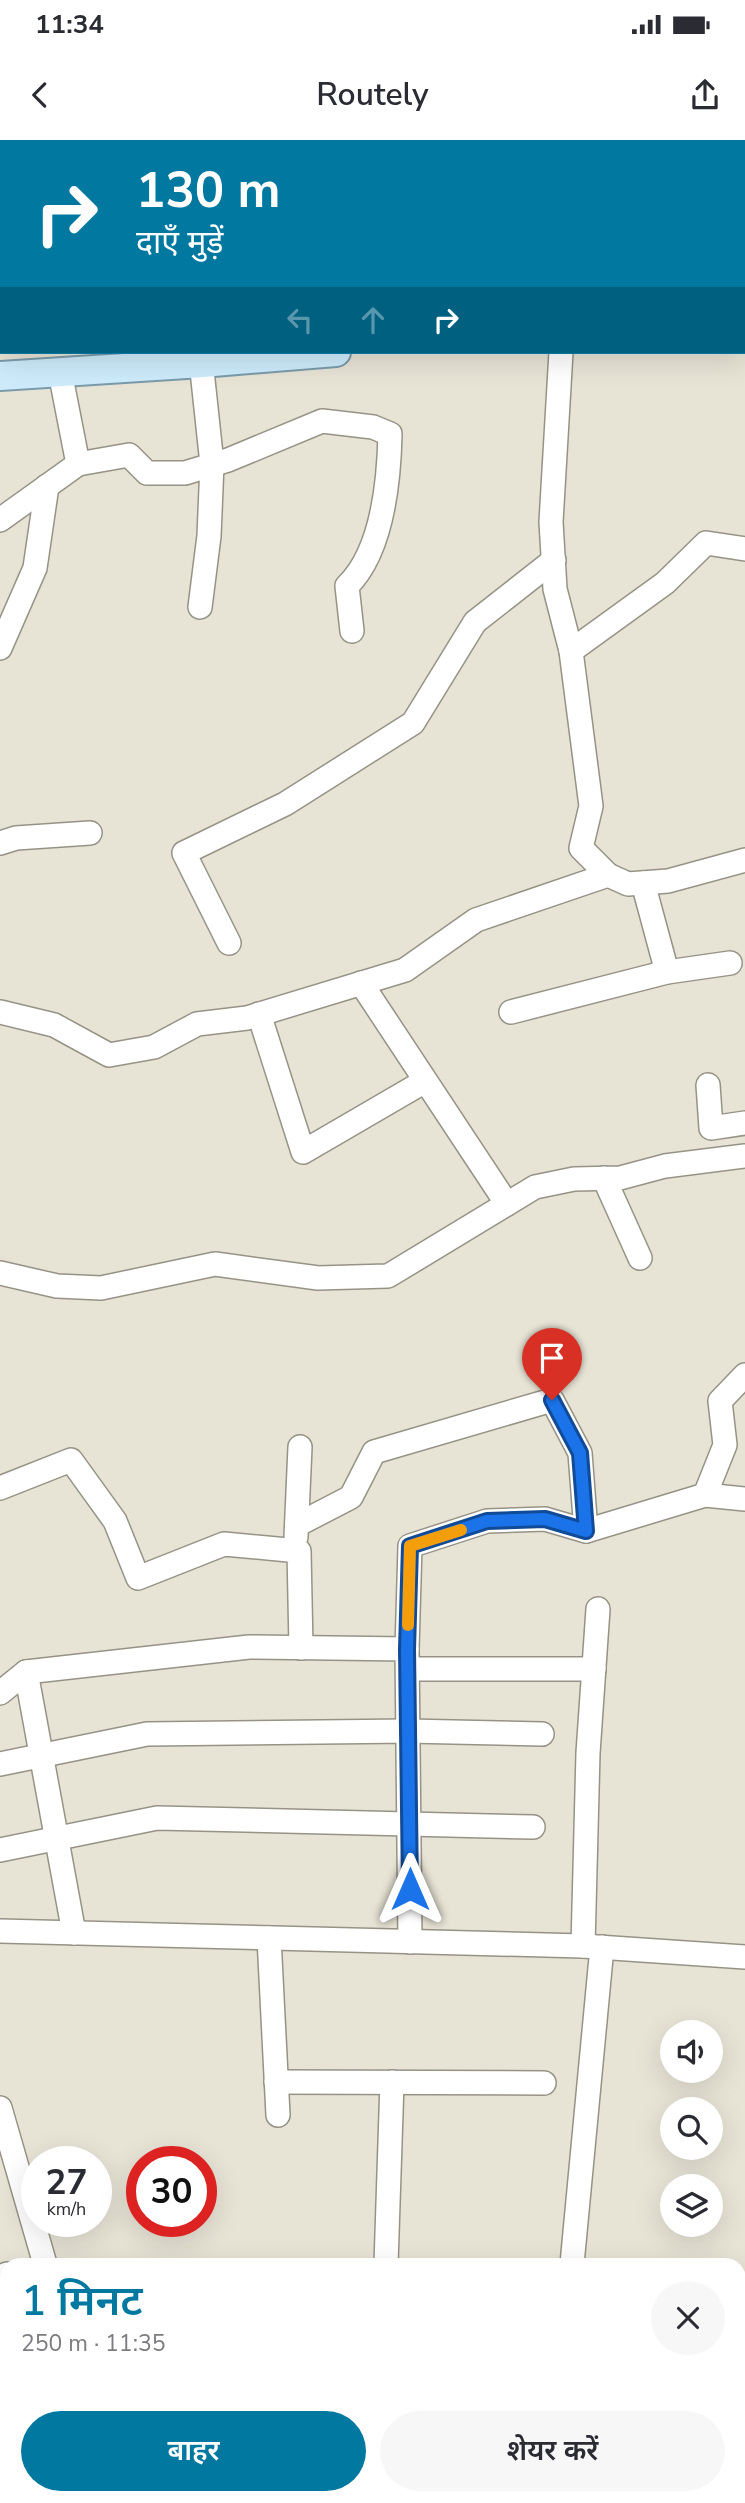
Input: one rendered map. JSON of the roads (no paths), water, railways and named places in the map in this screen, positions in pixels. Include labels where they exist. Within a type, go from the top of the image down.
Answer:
[{"type":"main road","points":[[0,376],[60,372],[103,361],[282,354]]},
{"type":"street","points":[[561,354],[552,509],[555,589],[571,650],[591,806],[581,848],[608,875],[628,884],[668,881],[741,857]]},
{"type":"street","points":[[200,607],[209,536],[212,464],[201,357]]},
{"type":"street","points":[[60,372],[78,464]]},
{"type":"street","points":[[0,520],[78,464],[130,455],[147,473],[185,473],[322,421],[373,427],[390,434],[389,477],[378,528],[359,574],[347,586],[352,631]]},
{"type":"street","points":[[0,648],[35,568],[47,486]]},
{"type":"street","points":[[571,650],[664,583],[706,543],[745,549]]},
{"type":"street","points":[[229,943],[184,853],[285,804],[412,723],[475,621],[554,559]]},
{"type":"street","points":[[0,843],[16,838],[90,833]]},
{"type":"street","points":[[0,1012],[54,1025],[109,1055],[154,1047],[197,1024],[247,1018],[405,970],[476,920],[608,875]]},
{"type":"street","points":[[643,883],[667,972]]},
{"type":"street","points":[[511,1012],[667,972],[730,963]]},
{"type":"street","points":[[361,983],[507,1205]]},
{"type":"street","points":[[259,1014],[303,1152],[425,1080]]},
{"type":"street","points":[[708,1085],[711,1128],[745,1123]]},
{"type":"street","points":[[0,1273],[57,1286],[101,1288],[215,1264],[318,1278],[388,1276],[535,1187],[574,1179],[620,1178],[665,1166],[745,1156]]},
{"type":"street","points":[[604,1178],[640,1258]]},
{"type":"street","points":[[705,1495],[725,1445],[720,1401],[745,1375]]},
{"type":"street","points":[[297,1525],[351,1497],[374,1452],[552,1400],[580,1453],[586,1531]]},
{"type":"street","points":[[296,1551],[300,1447]]},
{"type":"street","points":[[0,1488],[71,1460],[115,1521],[138,1577],[224,1544],[299,1551],[301,1648]]},
{"type":"street","points":[[410,1942],[407,1659],[410,1546],[487,1521],[545,1519],[586,1531],[705,1495],[745,1499]]},
{"type":"street","points":[[572,2258],[592,1946],[588,1753],[598,1609]]},
{"type":"street","points":[[1,1689],[26,1672],[249,1647],[301,1648],[407,1659],[594,1669]]},
{"type":"street","points":[[26,1672],[74,1933]]},
{"type":"street","points":[[0,1764],[147,1734],[408,1731],[542,1734]]},
{"type":"street","points":[[0,1850],[157,1818],[533,1827]]},
{"type":"street","points":[[0,1931],[592,1946],[745,1957]]},
{"type":"street","points":[[269,1938],[278,2115]]},
{"type":"street","points":[[276,2082],[544,2083]]},
{"type":"street","points":[[386,2258],[392,2082]]},
{"type":"street","points":[[0,2108],[39,2258]]}]
